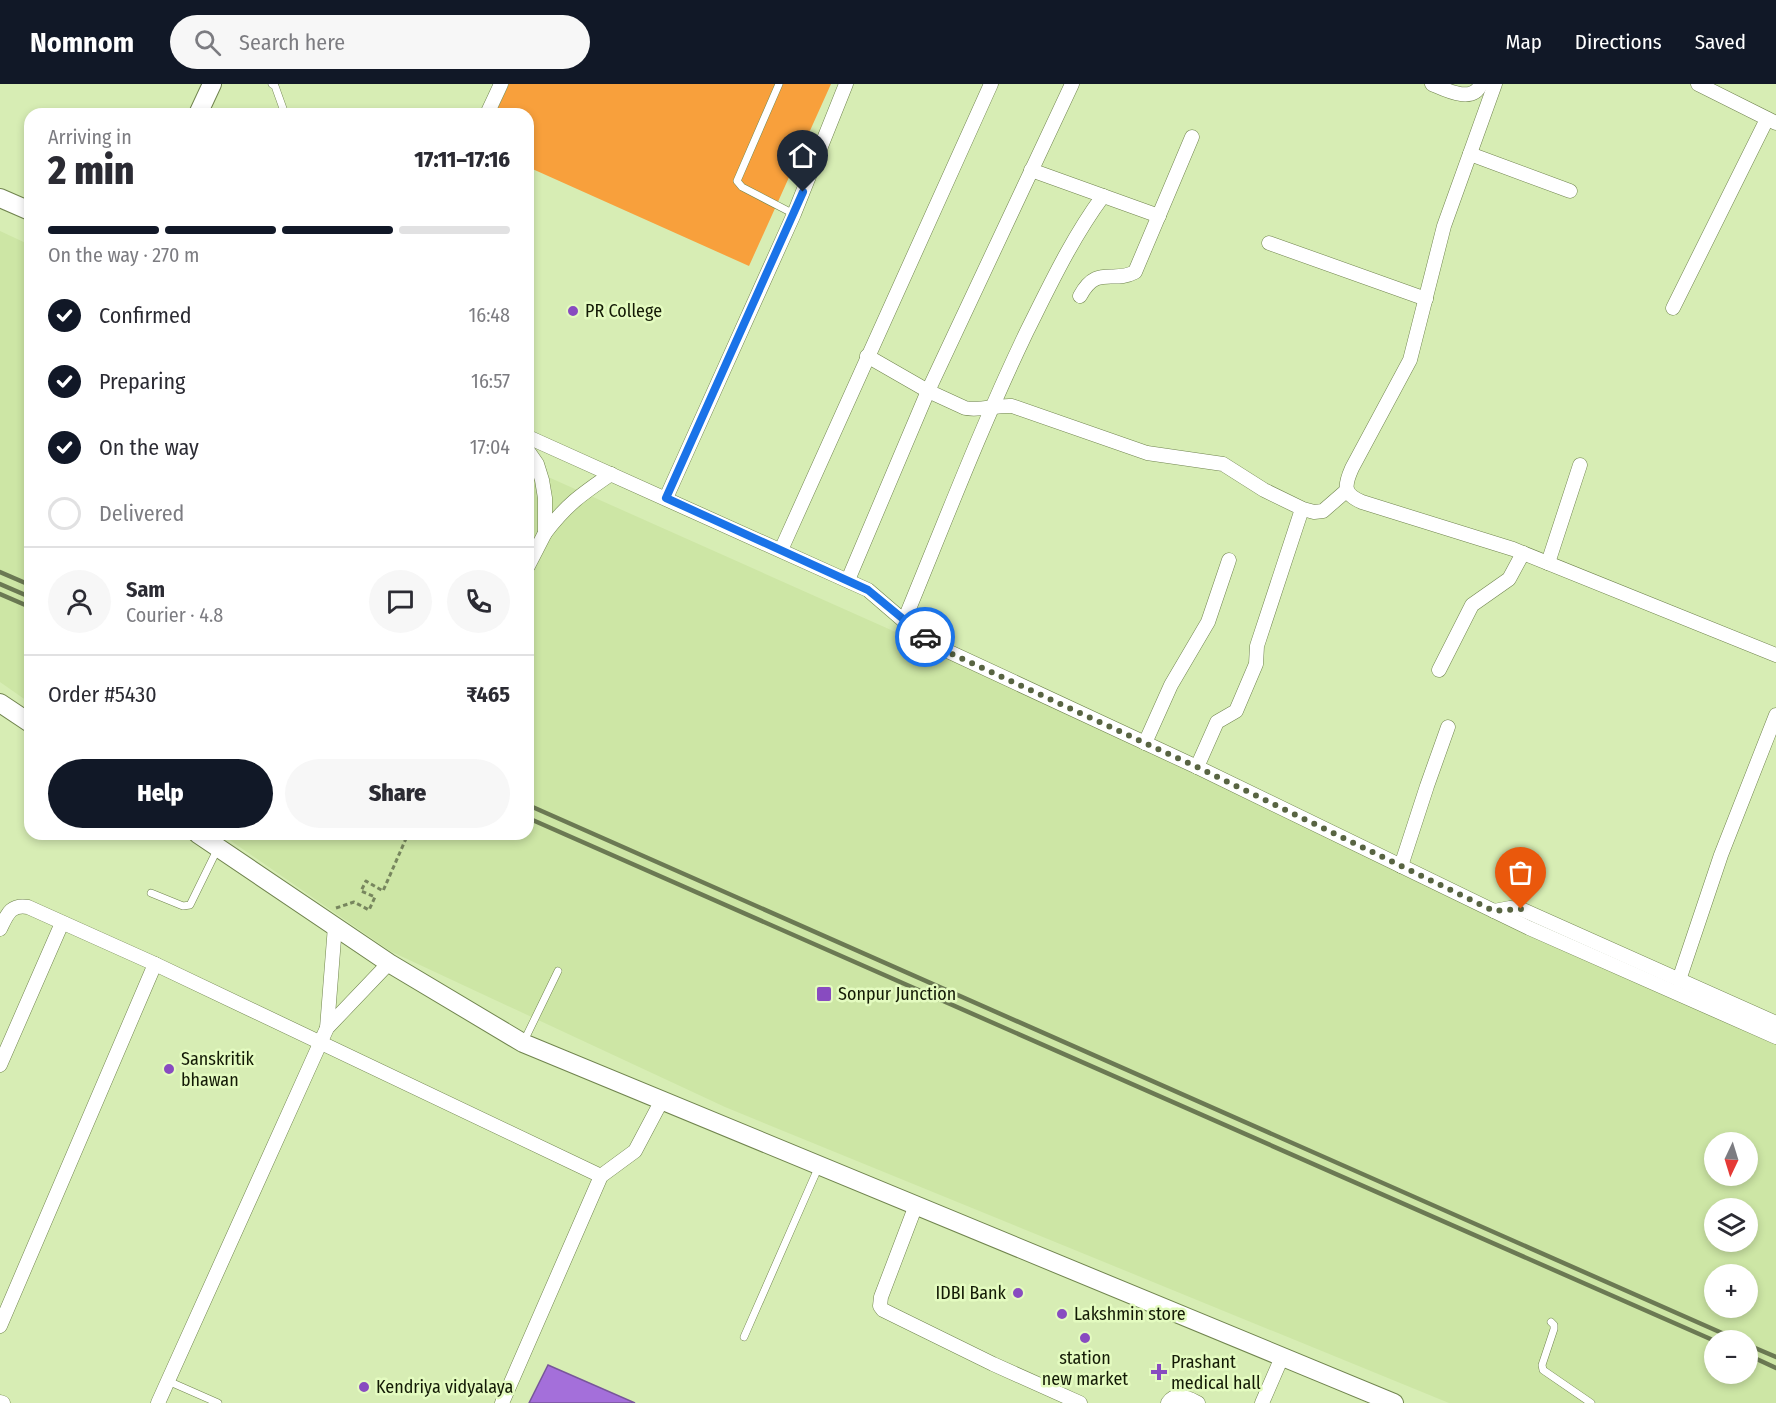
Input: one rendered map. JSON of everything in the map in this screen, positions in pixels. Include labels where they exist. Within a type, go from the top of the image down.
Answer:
[{"type":"main road","points":[[201,108],[212,84]]},
{"type":"main road","points":[[0,198],[24,208]]},
{"type":"main road","points":[[0,703],[24,719]]},
{"type":"main road","points":[[207,840],[389,963],[523,1043],[1394,1403]]},
{"type":"street","points":[[490,108],[501,84]]},
{"type":"street","points":[[666,498],[794,214],[846,84]]},
{"type":"street","points":[[781,550],[991,84]]},
{"type":"street","points":[[848,580],[928,391],[1072,84]]},
{"type":"street","points":[[1432,84],[1462,95],[1473,94],[1479,89],[1480,84]]},
{"type":"street","points":[[867,356],[928,391],[965,408],[971,410],[991,406],[1012,406],[1147,453],[1223,464],[1264,490],[1302,509],[1314,512],[1323,511],[1346,491],[1347,480],[1352,468],[1410,360],[1444,226],[1496,84]]},
{"type":"street","points":[[1673,308],[1772,121],[1698,84]]},
{"type":"street","points":[[1080,296],[1086,283],[1104,277],[1130,275],[1136,272],[1192,137]]},
{"type":"street","points":[[1470,154],[1570,191]]},
{"type":"street","points":[[1031,171],[1159,216]]},
{"type":"street","points":[[904,621],[991,406],[1049,286],[1086,218],[1102,196]]},
{"type":"street","points":[[1269,243],[1426,299]]},
{"type":"street","points":[[534,440],[848,580],[875,595],[904,621],[941,648],[1197,767],[1494,911],[1776,1037]]},
{"type":"street","points":[[534,460],[542,480],[545,498],[546,533]]},
{"type":"street","points":[[1548,563],[1580,465]]},
{"type":"street","points":[[534,555],[561,512],[611,474]]},
{"type":"street","points":[[1346,491],[1351,497],[1362,502],[1523,553],[1776,655]]},
{"type":"street","points":[[1197,767],[1217,722],[1236,711],[1253,669],[1257,646],[1302,509]]},
{"type":"street","points":[[1439,670],[1472,605],[1509,579],[1523,553]]},
{"type":"street","points":[[1146,743],[1171,685],[1208,622],[1229,560]]},
{"type":"street","points":[[1679,980],[1721,855],[1776,715]]},
{"type":"street","points":[[1401,866],[1426,786],[1448,727]]},
{"type":"street","points":[[0,929],[9,911],[14,907],[28,907],[155,964],[601,1176]]},
{"type":"street","points":[[1494,911],[1521,909],[1776,1023]]},
{"type":"street","points":[[0,1065],[63,923]]},
{"type":"street","points":[[158,1403],[327,1028],[335,926]]},
{"type":"street","points":[[327,1028],[389,963]]},
{"type":"street","points":[[0,1326],[155,964]]},
{"type":"street","points":[[502,1403],[601,1176],[635,1152],[662,1100]]},
{"type":"street","points":[[916,1205],[881,1297],[880,1306],[883,1310],[993,1364],[1080,1403]]},
{"type":"street","points":[[1262,1403],[1282,1357]]},
{"type":"street","points":[[1168,1403],[1172,1397],[1177,1396],[1198,1403]]},
{"type":"lane","points":[[272,84],[275,86],[283,108]]},
{"type":"lane","points":[[779,84],[737,181],[742,187],[794,214]]},
{"type":"lane","points":[[151,893],[183,906],[190,905],[218,848]]},
{"type":"lane","points":[[523,1043],[558,971]]},
{"type":"lane","points":[[744,1336],[819,1166]]},
{"type":"lane","points":[[1551,1322],[1554,1324],[1554,1329],[1542,1365],[1543,1370],[1591,1403]]},
{"type":"lane","points":[[168,1381],[218,1403]]},
{"type":"path","points":[[354,902],[369,910],[375,897],[361,891],[366,881],[383,891],[405,840]]},
{"type":"shaded area","points":[[509,84],[831,84],[749,266],[534,170],[534,108],[498,108]]},
{"type":"shaded area","points":[[0,231],[24,242],[24,699],[0,682]]},
{"type":"shaded area","points":[[534,471],[909,638],[1776,1032],[1776,1403],[1449,1403],[725,1107],[390,951],[230,840],[534,840]]},
{"type":"shaded area","points":[[548,1365],[635,1403],[529,1403]]},
{"type":"railway","points":[[0,572],[24,582]]},
{"type":"railway","points":[[0,584],[24,594]]},
{"type":"railway","points":[[0,594],[24,604]]},
{"type":"railway","points":[[534,808],[1715,1330]]},
{"type":"railway","points":[[534,821],[1704,1336]]},
{"type":"railway","points":[[1758,1349],[1776,1357]]},
{"type":"railway","points":[[1758,1360],[1776,1368]]},
{"type":"way so far","points":[[925,637],[950,653],[1197,767],[1494,911],[1510,908],[1521,909]]},
{"type":"place","name":"PR College","points":[[573,311]]},
{"type":"place","name":"Sonpur Junction","points":[[824,994]]},
{"type":"place","name":"Sanskritik bhawan","points":[[169,1069]]},
{"type":"place","name":"IDBI Bank","points":[[1018,1293]]},
{"type":"place","name":"Lakshmin store","points":[[1062,1314]]},
{"type":"place","name":"station new market","points":[[1085,1338]]},
{"type":"place","name":"Prashant medical hall","points":[[1159,1372]]},
{"type":"place","name":"Kendriya vidyalaya","points":[[364,1387]]},
{"type":"route","points":[[803,192],[666,498],[868,590],[925,637]]}]
